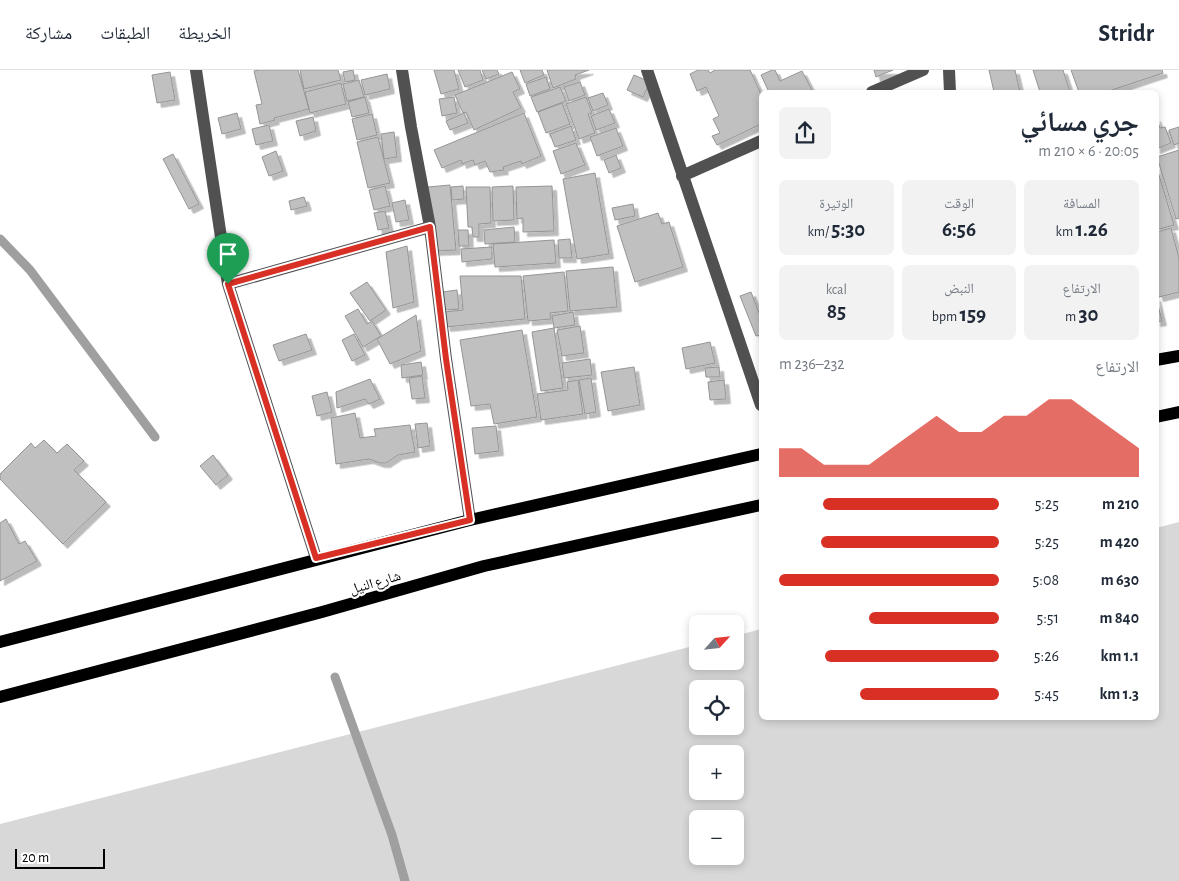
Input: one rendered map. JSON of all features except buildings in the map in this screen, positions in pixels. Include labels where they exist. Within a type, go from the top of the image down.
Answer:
[{"type":"main road","points":[[1159,359],[1179,356]]},
{"type":"main road","points":[[1159,416],[1179,412]]},
{"type":"main road","points":[[0,642],[316,558],[470,520],[759,454]]},
{"type":"main road","name":"شارع النيل","points":[[0,696],[322,612],[484,566],[759,505]]},
{"type":"street","points":[[196,70],[228,284],[316,558]]},
{"type":"street","points":[[402,70],[430,227],[446,359],[470,520]]},
{"type":"street","points":[[646,70],[759,399]]},
{"type":"street","points":[[877,90],[923,70]]},
{"type":"street","points":[[949,70],[950,90]]},
{"type":"street","points":[[682,176],[759,142]]},
{"type":"street","points":[[228,284],[430,227]]},
{"type":"shaded area","points":[[1179,522],[1179,881],[0,881],[0,824],[689,647],[689,670],[744,670],[744,634],[759,630],[759,720],[1159,720],[1159,527]]},
{"type":"waterway","points":[[0,239],[30,270],[155,437]]},
{"type":"waterway","points":[[335,677],[392,835],[405,881]]},
{"type":"route","points":[[430,227],[446,359],[470,520],[316,558],[228,284],[430,227]]}]
